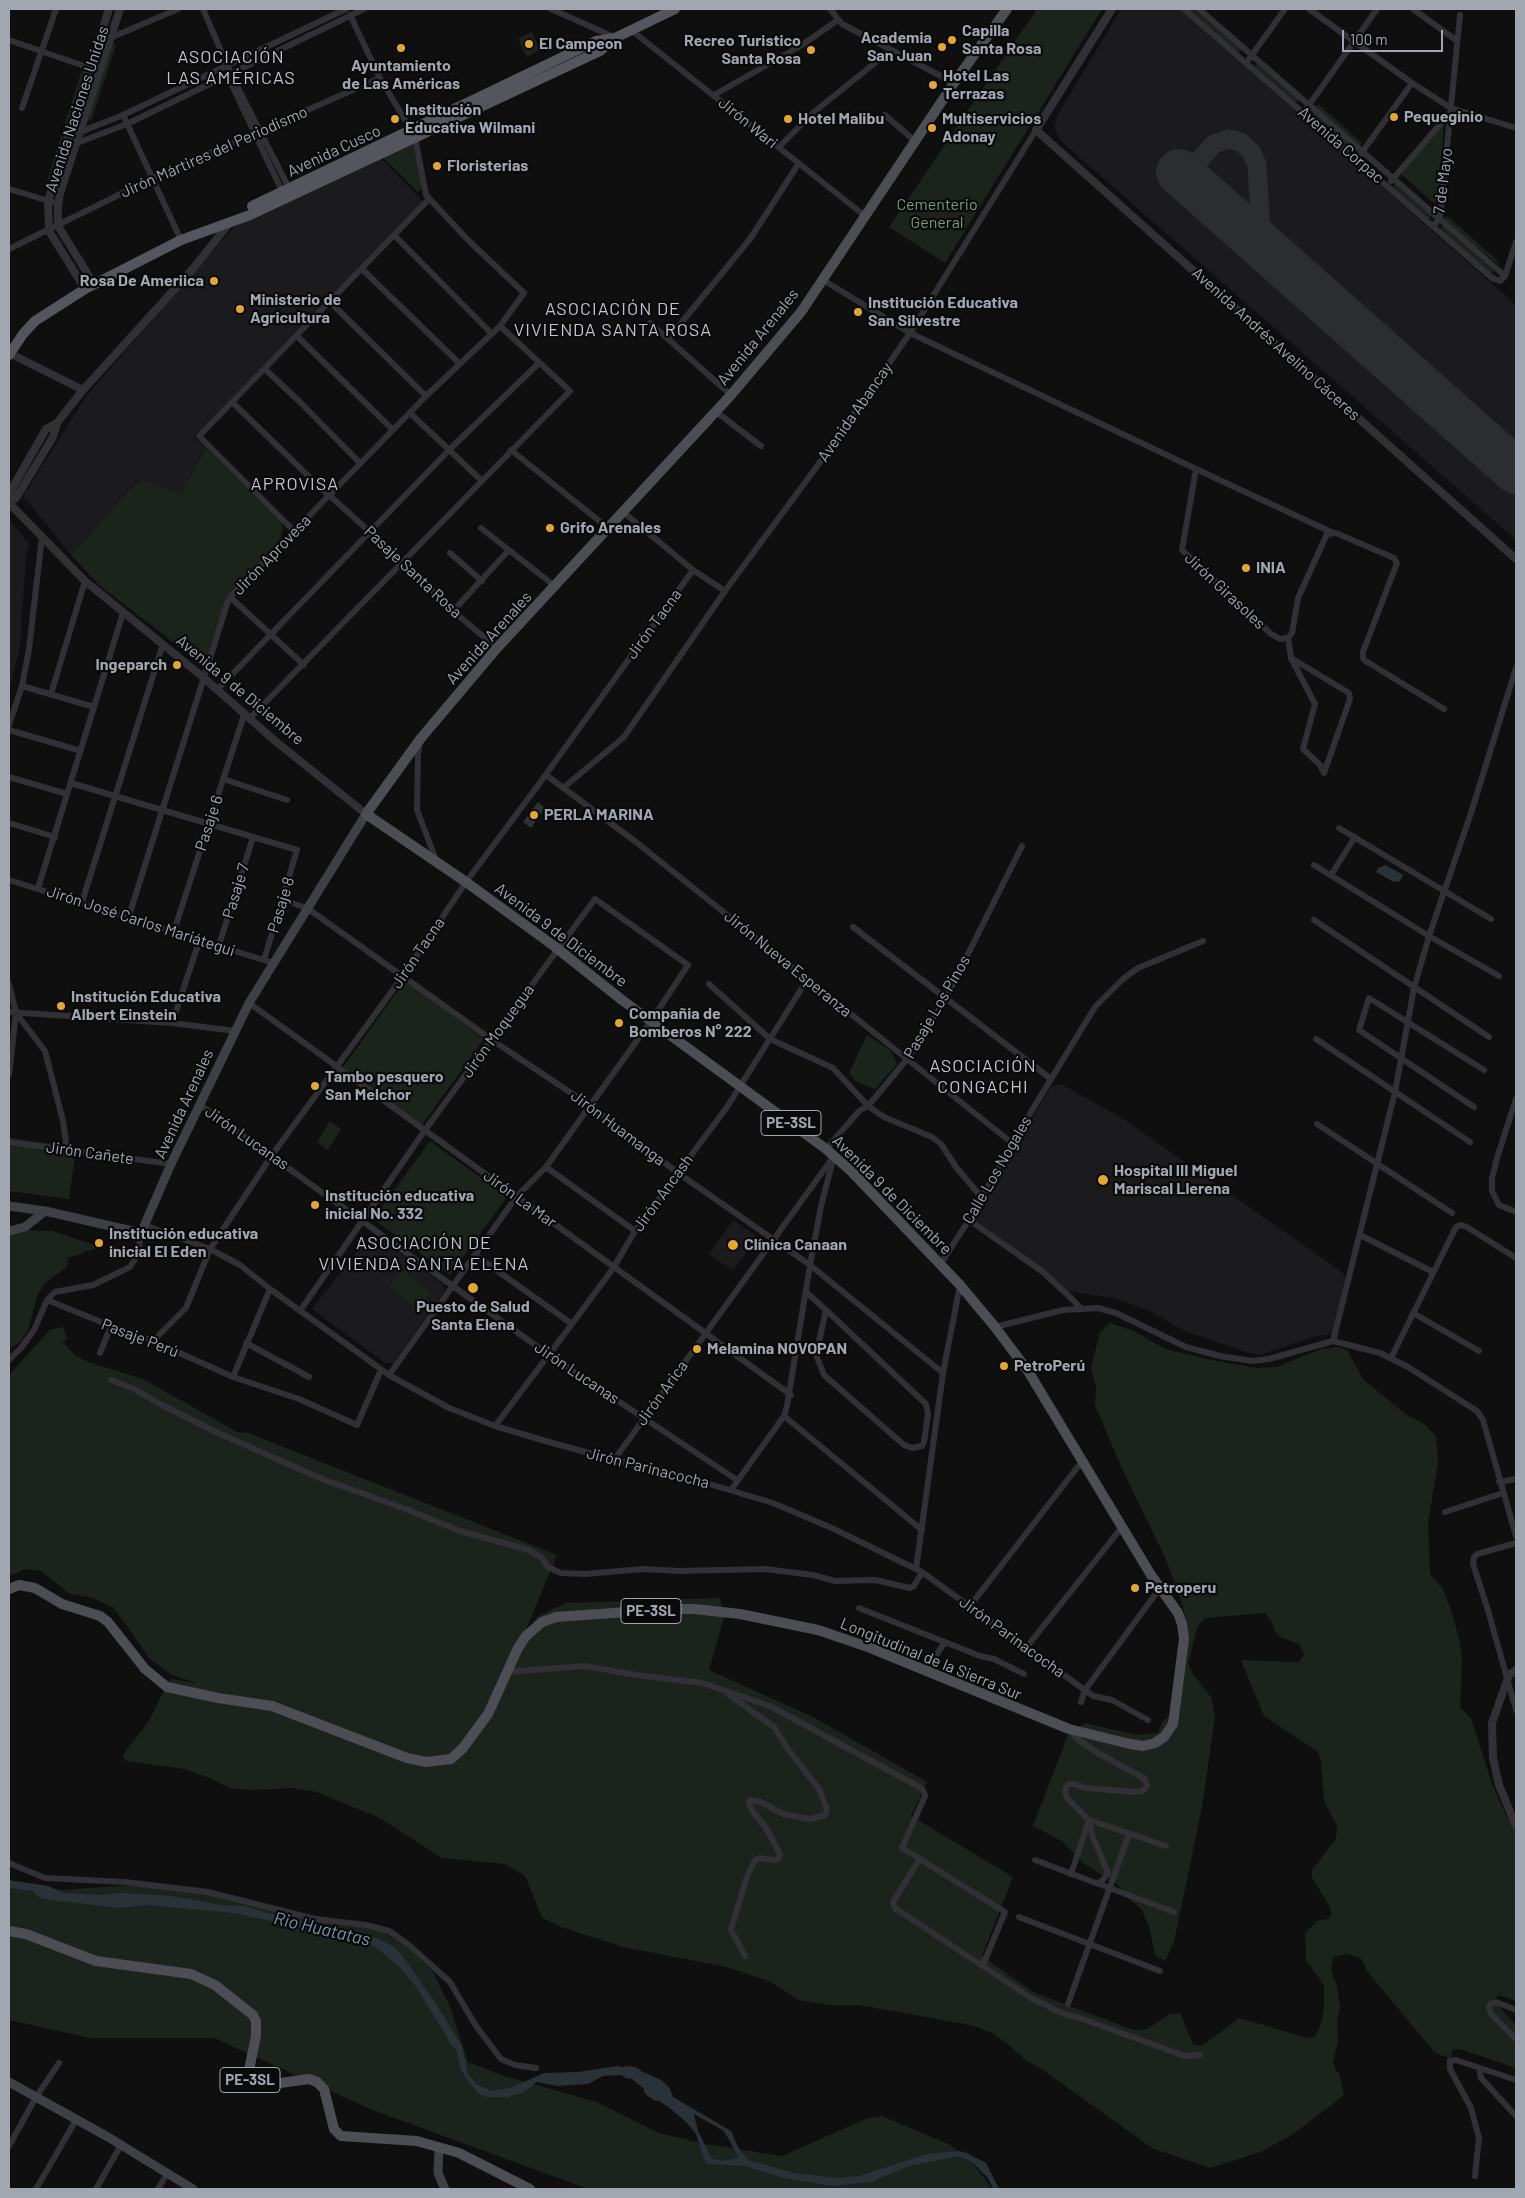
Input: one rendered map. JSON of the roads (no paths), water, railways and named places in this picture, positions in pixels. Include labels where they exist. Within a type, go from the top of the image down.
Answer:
[{"type":"highway","name":"Avenida Cusco","points":[[9,353],[35,321],[90,286],[181,240],[250,215],[596,41],[615,38],[675,9]]},
{"type":"highway","name":"Avenida Cusco","points":[[231,221],[242,212],[286,190],[413,134]]},
{"type":"main road","name":"Avenida Arenales","points":[[143,1229],[171,1164],[268,962],[307,908],[366,814],[421,738],[497,648],[556,587],[622,510],[731,395],[794,319],[823,280],[954,83],[1007,9]]},
{"type":"main road","name":"Avenida 9 de Diciembre","points":[[366,814],[466,882],[558,949],[651,1021],[830,1153],[940,1263],[995,1327],[1028,1371],[1122,1526]]},
{"type":"main road","points":[[9,1206],[143,1229]]},
{"type":"main road","points":[[9,1231],[25,1227],[44,1211]]},
{"type":"main road","name":"Longitudinal de la Sierra Sur","points":[[9,1589],[19,1585],[35,1588],[62,1604],[100,1616],[108,1622],[145,1669],[167,1687],[218,1698],[272,1706],[407,1758],[426,1762],[451,1759],[463,1748],[488,1714],[518,1648],[526,1636],[542,1622],[549,1619],[694,1609],[764,1618],[818,1630],[868,1646],[1069,1729],[1143,1746],[1155,1743],[1164,1737],[1173,1724],[1179,1683],[1183,1631],[1178,1613],[1160,1588],[1122,1526]]},
{"type":"main road","name":"PE-3SL","points":[[9,1931],[26,1934],[96,1962],[191,1974],[215,1985],[253,2015],[256,2021],[256,2036],[248,2075],[254,2084],[266,2085],[310,2079],[324,2088],[334,2129],[341,2136],[417,2141],[439,2147],[459,2153],[530,2189]]},
{"type":"main road","points":[[9,2082],[121,2145],[193,2189]]},
{"type":"main road","points":[[439,2147],[438,2173],[445,2189]]},
{"type":"street","points":[[22,108],[56,9]]},
{"type":"street","name":"Avenida Naciones Unidas","points":[[90,286],[49,231],[48,201],[109,9]]},
{"type":"street","name":"Avenida Naciones Unidas","points":[[58,226],[59,204],[76,144],[120,9]]},
{"type":"street","points":[[100,38],[110,38],[178,9]]},
{"type":"street","points":[[203,9],[230,72],[286,190]]},
{"type":"street","points":[[68,137],[123,115],[346,9]]},
{"type":"street","points":[[64,148],[127,124],[230,72],[364,9]]},
{"type":"street","points":[[552,9],[615,38]]},
{"type":"street","points":[[830,9],[842,24],[954,83]]},
{"type":"street","name":"Avenida Abancay","points":[[563,788],[624,737],[725,590],[826,454],[910,333],[1112,9]]},
{"type":"street","name":"Avenida Corpac","points":[[1184,9],[1492,278],[1498,281],[1505,276],[1199,9]]},
{"type":"street","points":[[1246,63],[1285,9]]},
{"type":"street","points":[[1309,9],[1451,110],[1516,128]]},
{"type":"street","points":[[1304,112],[1377,9]]},
{"type":"street","points":[[1413,9],[1456,40]]},
{"type":"street","points":[[294,532],[200,436],[429,199],[426,195],[413,134],[380,78],[350,15]]},
{"type":"street","name":"7 de Mayo","points":[[1433,226],[1440,218],[1456,40],[1460,15]]},
{"type":"street","points":[[714,95],[802,45],[838,20]]},
{"type":"street","name":"Jirón Wari","points":[[631,30],[865,216]]},
{"type":"street","points":[[9,40],[90,68]]},
{"type":"street","points":[[779,147],[814,112],[891,50]]},
{"type":"street","name":"Jirón Mártires del Periodismo","points":[[9,249],[49,231],[153,178],[380,78]]},
{"type":"street","points":[[1357,159],[1412,83]]},
{"type":"street","points":[[1387,186],[1451,110]]},
{"type":"street","points":[[123,115],[181,240]]},
{"type":"street","points":[[885,115],[915,141]]},
{"type":"street","name":"Avenida Andrés Avelino Cáceres","points":[[1036,130],[1516,559]]},
{"type":"street","points":[[668,339],[750,239],[799,163]]},
{"type":"street","points":[[9,189],[59,204]]},
{"type":"street","name":"Jirón Aprovesa","points":[[129,916],[226,604],[230,597],[410,412],[500,326],[524,293],[468,240],[429,199]]},
{"type":"street","points":[[9,502],[10,492],[46,429],[57,423],[83,390],[192,270],[231,221]]},
{"type":"street","points":[[58,226],[90,286]]},
{"type":"street","points":[[395,236],[491,333]]},
{"type":"street","points":[[1505,276],[1516,242]]},
{"type":"street","points":[[362,269],[460,364]]},
{"type":"street","points":[[823,280],[910,333],[1331,532],[1394,558],[1397,563],[1362,652],[1364,660],[1444,709]]},
{"type":"street","points":[[330,302],[426,396]]},
{"type":"street","points":[[650,323],[731,395]]},
{"type":"street","points":[[247,717],[304,665],[570,391],[500,326]]},
{"type":"street","points":[[297,336],[393,430]]},
{"type":"street","points":[[9,353],[83,390]]},
{"type":"street","points":[[217,690],[450,449],[539,363]]},
{"type":"street","points":[[265,369],[360,463]]},
{"type":"street","name":"Pasaje Santa Rosa","points":[[232,402],[453,611],[497,648]]},
{"type":"street","points":[[715,411],[761,446]]},
{"type":"street","points":[[410,412],[482,480]]},
{"type":"street","points":[[511,450],[608,528]]},
{"type":"street","name":"Jirón Girasoles","points":[[1196,469],[1182,550],[1271,634],[1280,638],[1288,638]]},
{"type":"street","name":"Avenida 9 de Diciembre","points":[[9,502],[85,581],[366,814]]},
{"type":"street","points":[[622,510],[693,570],[725,590]]},
{"type":"street","points":[[480,528],[556,587]]},
{"type":"street","points":[[1290,658],[1349,693],[1350,699],[1324,773],[1319,763],[1303,749],[1316,704],[1290,658],[1288,638],[1295,626],[1298,598],[1327,534],[1331,532]]},
{"type":"street","points":[[9,725],[22,686],[32,626],[42,537]]},
{"type":"street","points":[[453,611],[509,550]]},
{"type":"street","points":[[450,553],[482,580]]},
{"type":"street","name":"Jirón Tacna","points":[[153,1341],[186,1308],[210,1249],[272,1155],[403,976],[466,882],[546,776],[693,570]]},
{"type":"street","points":[[51,694],[85,581]]},
{"type":"street","points":[[230,597],[304,665]]},
{"type":"street","points":[[38,888],[123,613]]},
{"type":"street","points":[[82,902],[162,644]]},
{"type":"street","points":[[1333,1341],[1395,1092],[1402,1058],[1406,1022],[1428,936],[1445,890],[1516,668]]},
{"type":"street","points":[[22,686],[94,707]]},
{"type":"street","name":"Pasaje 6","points":[[174,931],[223,779],[247,717]]},
{"type":"street","points":[[9,730],[81,751]]},
{"type":"street","points":[[421,738],[418,761],[417,810],[428,843],[438,863]]},
{"type":"street","name":"Jirón Nueva Esperanza","points":[[546,776],[636,842],[1012,1143]]},
{"type":"street","points":[[9,777],[67,794]]},
{"type":"street","points":[[223,779],[287,800]]},
{"type":"street","points":[[71,783],[253,837]]},
{"type":"street","points":[[9,823],[54,837]]},
{"type":"street","points":[[1339,828],[1491,919]]},
{"type":"street","name":"Pasaje 8","points":[[253,837],[297,850],[268,962]]},
{"type":"street","name":"Pasaje 7","points":[[219,945],[253,837]]},
{"type":"street","points":[[1331,875],[1355,837]]},
{"type":"street","name":"Pasaje Los Pinos","points":[[830,1153],[859,1111],[868,1106],[908,1058],[946,998],[1022,846]]},
{"type":"street","points":[[1314,865],[1428,936],[1499,976]]},
{"type":"street","name":"Jirón José Carlos Mariátegui","points":[[9,880],[129,916],[268,962]]},
{"type":"street","name":"Jirón Moquegua","points":[[300,1311],[425,1130],[595,899],[688,965],[651,1021]]},
{"type":"street","name":"Jirón Huamanga","points":[[283,900],[307,908],[492,1040],[589,1105],[678,1173],[771,1240],[810,1265],[943,1373]]},
{"type":"street","points":[[1314,920],[1489,1037]]},
{"type":"street","points":[[853,927],[1051,1079]]},
{"type":"street","points":[[172,1023],[200,939]]},
{"type":"street","name":"Calle Los Nogales","points":[[940,1263],[969,1220],[1012,1143],[1094,1007],[1116,985],[1138,968],[1203,940]]},
{"type":"street","name":"Jirón Ancash","points":[[495,1426],[614,1267],[635,1231],[741,1086],[807,980]]},
{"type":"street","points":[[9,984],[16,1013],[9,1075]]},
{"type":"street","points":[[709,984],[770,1039],[830,1066],[868,1106],[884,1117],[932,1137],[941,1144],[956,1167],[982,1198]]},
{"type":"street","points":[[1474,1107],[1359,1030],[1369,998],[1484,1070]]},
{"type":"street","name":"Jirón La Mar","points":[[249,1004],[790,1395]]},
{"type":"street","points":[[9,1012],[172,1023],[234,1031]]},
{"type":"street","points":[[16,1013],[45,1051],[63,1120],[67,1150]]},
{"type":"street","points":[[389,1375],[517,1196],[546,1167],[651,1021]]},
{"type":"street","points":[[1316,1039],[1470,1142]]},
{"type":"street","points":[[1516,1099],[1492,1178],[1492,1191],[1499,1205],[1516,1212]]},
{"type":"street","name":"Jirón Lucanas","points":[[200,1105],[548,1355],[737,1480]]},
{"type":"street","points":[[1317,1124],[1452,1213]]},
{"type":"street","name":"Jirón Cañete","points":[[9,1142],[171,1164]]},
{"type":"street","points":[[731,1490],[784,1416],[790,1395],[830,1153]]},
{"type":"street","name":"Jirón Arica","points":[[614,1460],[706,1334],[830,1153]]},
{"type":"street","points":[[546,1167],[635,1231]]},
{"type":"street","points":[[969,1220],[1042,1272],[1074,1301],[1080,1310]]},
{"type":"street","points":[[1391,1358],[1456,1227],[1461,1225],[1516,1258]]},
{"type":"street","name":"Jirón Parinacocha","points":[[143,1229],[210,1249],[240,1265],[389,1375],[449,1408],[495,1426],[614,1460],[666,1471],[773,1503],[919,1570],[1084,1690],[1097,1698],[1117,1702],[1148,1720]]},
{"type":"street","name":"Avenida Arenales","points":[[47,1300],[55,1292],[93,1285],[130,1267],[138,1254],[143,1229]]},
{"type":"street","points":[[1360,1235],[1433,1272]]},
{"type":"street","points":[[475,1255],[572,1324]]},
{"type":"street","points":[[111,1380],[134,1389],[218,1433],[322,1479],[460,1531],[529,1550],[542,1558],[548,1567],[561,1573],[585,1574],[643,1569],[680,1571],[765,1569],[835,1580],[875,1580],[910,1588],[914,1586],[919,1570],[922,1530],[943,1373],[960,1285]]},
{"type":"street","points":[[233,1377],[270,1289]]},
{"type":"street","points":[[806,1292],[826,1310],[926,1404],[928,1414],[922,1446],[912,1448],[904,1445],[824,1374],[816,1355],[826,1310]]},
{"type":"street","points":[[9,1360],[21,1348],[34,1330],[47,1300]]},
{"type":"street","name":"Pasaje Perú","points":[[47,1300],[153,1341],[233,1377],[298,1399],[357,1426],[382,1370]]},
{"type":"street","points":[[995,1327],[1036,1316],[1098,1308],[1116,1313],[1186,1347],[1220,1356],[1252,1361],[1270,1360],[1333,1341],[1380,1353],[1477,1411],[1483,1420],[1499,1482],[1516,1536]]},
{"type":"street","points":[[1413,1313],[1479,1351]]},
{"type":"street","points":[[100,1352],[111,1326]]},
{"type":"street","points":[[246,1343],[309,1377]]},
{"type":"street","points":[[784,1416],[922,1530]]},
{"type":"street","points":[[970,1606],[1083,1460]]},
{"type":"street","points":[[1499,1482],[1516,1479]]},
{"type":"street","points":[[1445,1512],[1503,1493]]},
{"type":"street","points":[[1026,1648],[1122,1526]]},
{"type":"street","points":[[1516,1543],[1477,1554],[1474,1557],[1473,1564],[1516,1710]]},
{"type":"street","points":[[1081,1702],[1084,1690],[1160,1588]]},
{"type":"street","points":[[859,1608],[980,1656],[994,1659],[1024,1674]]},
{"type":"street","points":[[926,1670],[945,1642]]},
{"type":"street","points":[[508,1672],[584,1666],[702,1683],[770,1706],[921,1788],[925,1796],[902,1846],[905,1851],[1005,1912],[983,1965]]},
{"type":"street","points":[[1516,1670],[1512,1671],[1506,1681],[1492,1722],[1492,1758],[1499,1785],[1516,1826]]},
{"type":"street","points":[[720,1690],[774,1727],[788,1749],[819,1789],[827,1808],[825,1815],[810,1819],[783,1814],[761,1802],[750,1800],[749,1804],[766,1828],[780,1854],[779,1858],[775,1860],[759,1858],[755,1860],[746,1879],[731,1930],[746,1956]]},
{"type":"street","points":[[1069,1729],[1076,1738],[1147,1782],[1143,1790],[1134,1792],[1085,1788],[1069,1784],[1064,1791],[1067,1798],[1089,1820],[1166,1846]]},
{"type":"street","points":[[1071,1874],[1089,1820]]},
{"type":"street","points":[[1089,1820],[1092,1835],[1108,1873],[1106,1878],[1096,1883]]},
{"type":"street","points":[[1068,2004],[1129,1834]]},
{"type":"street","points":[[919,1860],[893,1902],[895,1908],[1030,1998],[1066,2015],[1077,2017],[1185,2056],[1200,2055]]},
{"type":"street","points":[[1035,1860],[1174,1912]]},
{"type":"street","points":[[9,1863],[45,1878],[125,1882],[208,1892],[315,1919],[366,1925],[389,1931],[410,1946],[450,1982],[476,2026],[501,2059],[515,2065],[536,2068]]},
{"type":"street","points":[[1019,1917],[1160,1971]]},
{"type":"street","points":[[1516,2010],[1496,2002],[1490,2004],[1489,2007],[1491,2014],[1516,2039]]},
{"type":"street","points":[[1475,2176],[1479,2138],[1471,2108],[1449,2064],[1452,2060],[1456,2060],[1516,2080]]},
{"type":"street","points":[[9,2146],[36,2097],[59,2063]]},
{"type":"street","points":[[1478,2068],[1481,2078],[1516,2116]]},
{"type":"street","points":[[36,2189],[76,2120]]},
{"type":"street","points":[[96,2189],[121,2145]]},
{"type":"street","points":[[158,2189],[167,2174]]},
{"type":"water","name":"PERLA MARINA","points":[[538,802],[545,808],[531,828],[523,822]]},
{"type":"water","points":[[1385,865],[1403,875],[1400,881],[1394,882],[1376,872],[1378,868]]},
{"type":"water","points":[[9,1880],[48,1886],[64,1893],[101,1895],[123,1893],[172,1896],[222,1905],[244,1906],[379,1939],[394,1947],[401,1954],[436,2004],[462,2046],[468,2074],[478,2085],[492,2091],[510,2088],[544,2073],[578,2072],[618,2066],[646,2073],[661,2080],[669,2087],[673,2097],[731,2131],[738,2147],[748,2160],[794,2173],[837,2178],[859,2176],[927,2154],[959,2151],[986,2163],[999,2189],[993,2189],[988,2178],[972,2162],[959,2156],[909,2166],[871,2182],[833,2186],[784,2178],[745,2166],[708,2164],[705,2162],[696,2134],[687,2123],[649,2094],[646,2090],[647,2081],[624,2075],[603,2076],[588,2084],[557,2086],[537,2082],[524,2092],[509,2097],[487,2097],[479,2094],[468,2081],[461,2070],[456,2049],[450,2044],[416,1987],[401,1968],[374,1946],[360,1940],[233,1913],[147,1905],[119,1908],[44,1899],[33,1891],[9,1888]],"holes":[[[694,2114],[724,2131],[738,2156],[737,2158],[723,2161],[712,2159],[698,2131]]]},
{"type":"waterway","name":"Rio Huatatas","points":[[627,2072],[634,2073],[649,2085],[650,2090],[657,2095]]},
{"type":"place","name":"Capilla Santa Rosa","points":[[952,40]]},
{"type":"place","name":"El Campeon","points":[[529,44]]},
{"type":"place","name":"Academia San Juan","points":[[942,47]]},
{"type":"place","name":"Ayuntamiento de Las Américas","points":[[401,48]]},
{"type":"place","name":"Recreo Turistico Santa Rosa","points":[[811,50]]},
{"type":"place","name":"Hotel Las Terrazas","points":[[933,85]]},
{"type":"place","name":"Pequeginio","points":[[1394,117]]},
{"type":"place","name":"Institución Educativa Wilmani","points":[[395,119]]},
{"type":"place","name":"Hotel Malibu","points":[[788,119]]},
{"type":"place","name":"Multiservicios Adonay","points":[[932,128]]},
{"type":"place","name":"Floristerias","points":[[437,166]]},
{"type":"place","name":"Rosa De Ameriica","points":[[214,281]]},
{"type":"place","name":"Ministerio de Agricultura","points":[[240,309]]},
{"type":"place","name":"Institución Educativa San Silvestre","points":[[858,312]]},
{"type":"place","name":"Grifo Arenales","points":[[550,528]]},
{"type":"place","name":"INIA","points":[[1246,568]]},
{"type":"place","name":"Ingeparch","points":[[177,665]]},
{"type":"place","name":"PERLA MARINA","points":[[534,815]]},
{"type":"place","name":"Institución Educativa Albert Einstein","points":[[61,1006]]},
{"type":"place","name":"Compañia de Bomberos N° 222","points":[[619,1023]]},
{"type":"place","name":"Tambo pesquero San Melchor","points":[[315,1086]]},
{"type":"place","name":"Hospital III Miguel Mariscal Llerena","points":[[1103,1180]]},
{"type":"place","name":"Institución educativa inicial No. 332","points":[[315,1205]]},
{"type":"place","name":"Institución educativa inicial El Eden","points":[[99,1243]]},
{"type":"place","name":"Clínica Canaan","points":[[733,1245]]},
{"type":"place","name":"Puesto de Salud Santa Elena","points":[[473,1288]]},
{"type":"place","name":"Melamina NOVOPAN","points":[[697,1349]]},
{"type":"place","name":"PetroPerú","points":[[1004,1366]]},
{"type":"place","name":"Petroperu","points":[[1135,1588]]},
{"type":"district","name":"ASOCIACIÓN LAS AMÉRICAS","points":[[231,67]]},
{"type":"district","name":"ASOCIACIÓN DE VIVIENDA SANTA ROSA","points":[[613,319]]},
{"type":"district","name":"APROVISA","points":[[295,484]]},
{"type":"district","name":"ASOCIACIÓN CONGACHI","points":[[983,1076]]},
{"type":"district","name":"ASOCIACIÓN DE VIVIENDA SANTA ELENA","points":[[424,1253]]},
{"type":"park label","name":"Cementerio General","points":[[937,214]]}]
